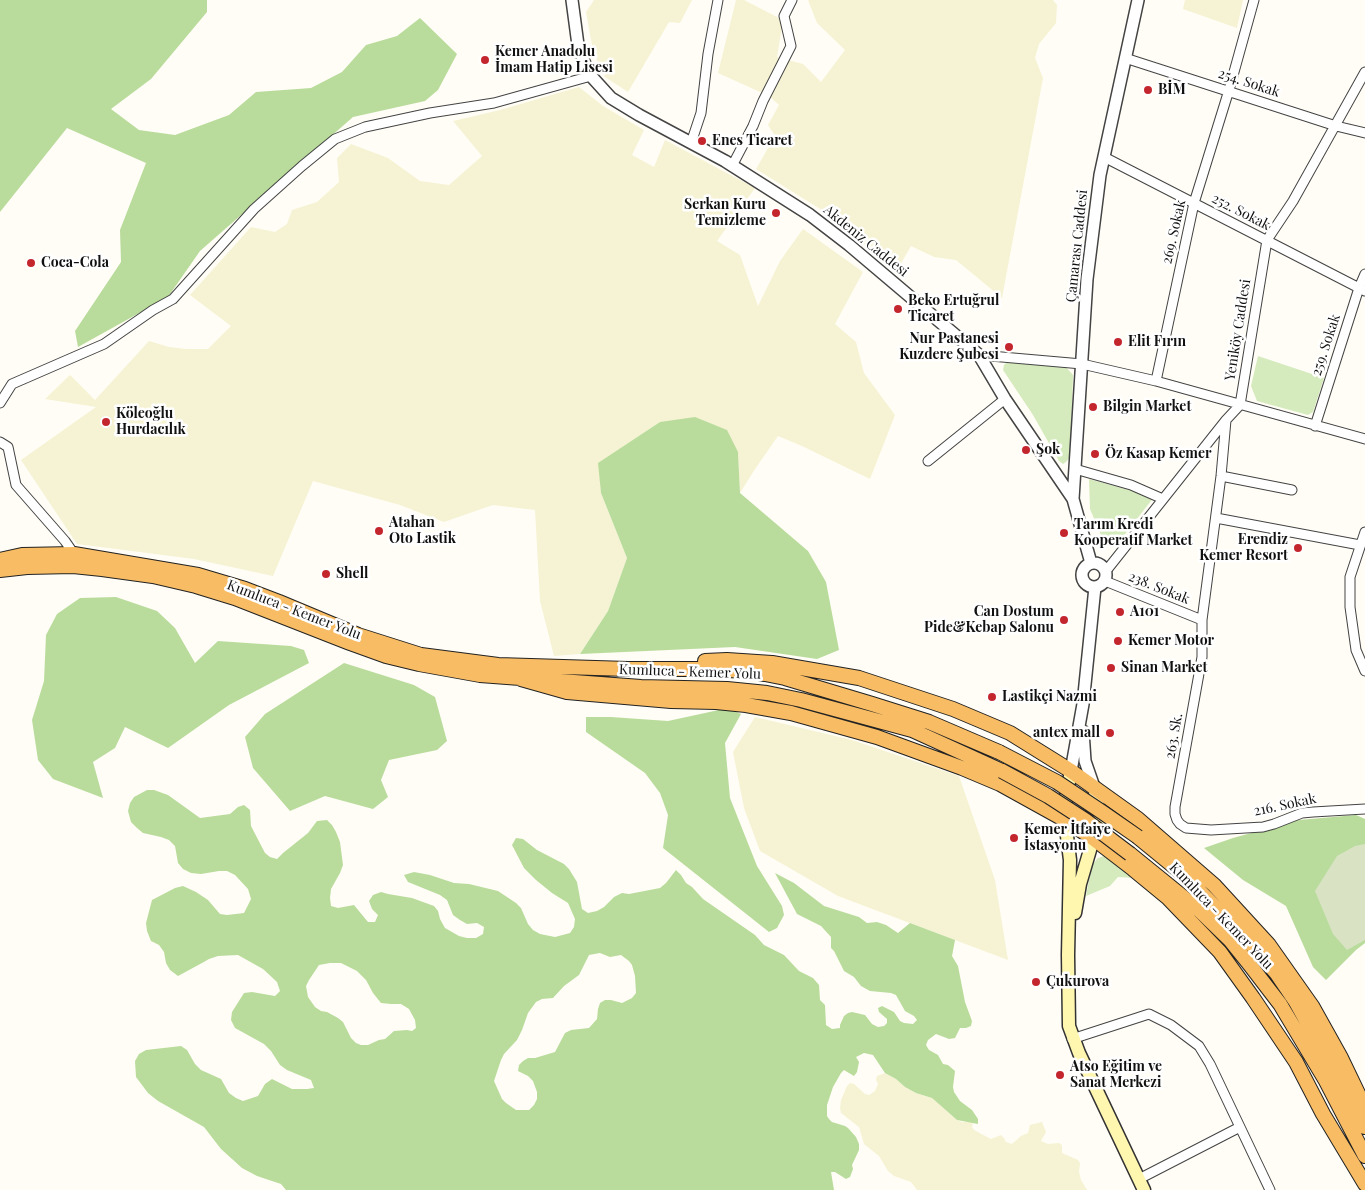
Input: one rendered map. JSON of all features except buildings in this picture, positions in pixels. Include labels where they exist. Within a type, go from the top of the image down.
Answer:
[{"type":"highway","name":"Kumluca - Kemer Yolu","points":[[0,560],[22,556],[74,554],[198,575],[245,589],[358,635],[421,656],[498,665],[746,671],[785,678],[929,722],[999,752],[1057,782],[1138,837],[1182,873],[1252,945],[1277,974],[1296,1002],[1365,1127]]},
{"type":"highway","name":"Kumluca - Kemer Yolu","points":[[0,570],[26,567],[73,566],[170,580],[234,598],[386,656],[454,671],[521,679],[641,686],[727,688],[767,693],[801,700],[912,730],[1002,771],[1048,796],[1085,820],[1199,910],[1230,940],[1280,1004],[1326,1081],[1365,1156]]},
{"type":"highway","points":[[572,668],[612,663],[727,660],[772,663],[859,678],[953,709],[1010,733],[1094,787],[1138,819],[1214,885],[1269,945],[1312,1006],[1341,1058],[1365,1108]]},
{"type":"highway","name":"Kumluca - Kemer Yolu","points":[[521,679],[567,692],[671,701],[739,704],[791,713],[877,737],[962,768],[1000,784],[1065,820],[1094,839],[1167,897],[1220,952],[1254,998],[1296,1062],[1323,1114],[1365,1184]]},
{"type":"main road","points":[[1070,771],[1065,820],[1070,860],[1069,1026],[1072,1038],[1142,1185]]},
{"type":"main road","points":[[1068,955],[1080,884],[1100,816],[1094,787]]},
{"type":"street","name":"Akdeniz Caddesi","points":[[572,0],[578,45],[584,62],[591,76],[611,98],[732,166],[810,215],[849,245],[979,355],[1005,399],[1073,499],[1091,564]]},
{"type":"street","points":[[691,143],[701,113],[708,54],[718,0]]},
{"type":"street","points":[[732,166],[791,46],[784,16],[792,0]]},
{"type":"street","name":"Çamarası Caddesi","points":[[1073,499],[1087,279],[1100,175],[1138,0]]},
{"type":"street","name":"269. Sokak","points":[[1156,381],[1194,203],[1229,90],[1254,0]]},
{"type":"street","name":"254. Sokak","points":[[1125,58],[1365,134]]},
{"type":"street","name":"Yeniköy Caddesi","points":[[1240,405],[1266,240],[1293,201],[1365,72]]},
{"type":"street","points":[[0,403],[12,384],[104,344],[153,310],[173,299],[254,209],[335,139],[365,128],[430,113],[494,103],[591,76]]},
{"type":"street","name":"252. Sokak","points":[[1104,156],[1362,289]]},
{"type":"street","name":"259. Sokak","points":[[1315,426],[1362,289],[1365,274]]},
{"type":"street","points":[[979,355],[1082,364],[1156,381],[1365,439]]},
{"type":"street","points":[[928,461],[1005,399]]},
{"type":"street","points":[[1070,771],[1083,704],[1102,580],[1102,566],[1091,564],[1086,566],[1083,571],[1082,577],[1089,586],[1102,580],[1226,420],[1240,405]]},
{"type":"street","name":"263. Sk.","points":[[1211,830],[1186,828],[1177,820],[1175,807],[1202,657],[1202,620],[1216,518],[1226,420]]},
{"type":"street","points":[[0,442],[8,447],[16,485],[74,554]]},
{"type":"street","points":[[1075,469],[1132,485],[1164,499]]},
{"type":"street","points":[[1221,476],[1292,490]]},
{"type":"street","points":[[1216,518],[1360,545]]},
{"type":"street","points":[[1365,532],[1350,577],[1350,607],[1356,650],[1365,671]]},
{"type":"street","name":"238. Sokak","points":[[1102,580],[1202,620]]},
{"type":"street","points":[[1083,704],[1085,761],[1094,787]]},
{"type":"street","name":"216. Sokak","points":[[1211,830],[1263,827],[1302,813],[1355,808],[1365,809]]},
{"type":"street","points":[[1072,1038],[1149,1014],[1171,1025],[1199,1046],[1210,1064],[1270,1190]]},
{"type":"street","points":[[1142,1185],[1240,1127]]},
{"type":"shaded area","points":[[594,0],[692,0],[680,23],[669,22],[628,92],[605,77],[593,51],[586,12]]},
{"type":"shaded area","points":[[736,0],[744,0],[783,20],[777,57],[803,64],[821,82],[845,50],[817,23],[808,0],[1053,0],[1057,5],[1056,23],[1039,44],[1035,58],[1043,78],[1002,298],[956,260],[934,257],[911,246],[896,272],[825,212],[756,169],[775,136],[768,125],[779,105],[769,96],[718,73]]},
{"type":"shaded area","points":[[1185,0],[1243,0],[1237,28],[1183,9]]},
{"type":"shaded area","points":[[579,87],[603,106],[644,130],[632,155],[654,167],[665,140],[755,188],[717,241],[740,255],[758,306],[780,261],[803,229],[863,272],[835,324],[856,342],[864,373],[895,415],[870,479],[778,436],[740,493],[738,452],[660,422],[599,463],[601,493],[627,558],[608,611],[580,654],[554,656],[540,601],[535,510],[493,505],[444,522],[400,505],[313,481],[273,576],[194,559],[77,544],[21,460],[96,407],[45,399],[70,375],[95,400],[149,341],[169,347],[208,349],[231,326],[190,295],[251,227],[275,232],[287,224],[292,210],[317,202],[339,182],[337,158],[351,144],[388,158],[420,181],[449,185],[482,156],[453,121],[500,110]]},
{"type":"shaded area","points":[[755,717],[852,740],[959,776],[995,880],[1008,960],[838,896],[760,851],[744,808],[733,752]]},
{"type":"shaded area","points":[[885,1073],[916,1093],[932,1098],[957,1120],[973,1122],[972,1127],[974,1130],[991,1139],[1001,1135],[1006,1142],[1012,1144],[1028,1133],[1030,1125],[1042,1122],[1046,1132],[1041,1141],[1048,1144],[1059,1143],[1062,1145],[1062,1153],[1078,1160],[1080,1163],[1079,1172],[1081,1180],[1087,1190],[917,1190],[911,1182],[894,1176],[888,1171],[879,1156],[864,1144],[859,1127],[841,1113],[841,1100],[850,1083],[869,1095],[875,1091],[878,1084],[877,1076]]},
{"type":"green space","points":[[0,0],[207,0],[207,12],[151,79],[111,109],[139,130],[175,135],[229,115],[256,92],[311,88],[342,72],[366,45],[397,36],[420,18],[457,54],[438,90],[425,101],[353,117],[200,251],[168,297],[78,347],[75,331],[121,262],[120,230],[146,163],[67,128],[0,212]]},
{"type":"green space","points":[[1258,356],[1324,378],[1313,412],[1308,415],[1257,401],[1251,386]]},
{"type":"green space","points":[[1013,361],[1064,365],[1073,375],[1070,457],[1063,464],[1059,461],[1033,415],[1003,370],[1006,363]]},
{"type":"green space","points":[[695,417],[727,430],[738,452],[740,493],[808,551],[826,582],[839,650],[817,659],[735,647],[580,654],[608,611],[627,558],[601,493],[598,463],[660,422]]},
{"type":"green space","points":[[1089,479],[1154,497],[1119,542],[1103,540],[1090,509]]},
{"type":"green space","points":[[116,597],[157,611],[175,628],[195,663],[218,641],[291,646],[304,650],[309,663],[229,705],[168,748],[125,727],[115,748],[93,762],[103,798],[53,779],[38,760],[32,720],[44,681],[46,635],[57,614],[80,598]]},
{"type":"green space","points":[[344,663],[414,685],[435,697],[447,741],[437,750],[389,760],[381,780],[388,797],[373,809],[325,796],[290,811],[253,768],[245,737],[265,714]]},
{"type":"green space","points":[[728,708],[741,714],[725,743],[730,798],[757,866],[782,906],[784,915],[777,928],[769,932],[663,848],[668,815],[660,793],[645,773],[586,732],[586,717],[668,721]]},
{"type":"green space","points":[[147,790],[154,790],[168,795],[200,818],[230,814],[238,807],[244,805],[250,810],[251,826],[265,853],[277,859],[308,833],[317,821],[327,820],[332,825],[340,842],[343,865],[331,889],[331,906],[338,908],[354,905],[368,922],[375,922],[378,915],[372,909],[369,901],[373,895],[381,892],[412,898],[434,906],[445,928],[467,938],[476,938],[483,934],[484,927],[477,923],[467,924],[460,920],[453,915],[447,900],[440,895],[408,882],[404,875],[414,872],[454,883],[469,884],[498,891],[521,908],[528,924],[533,930],[540,934],[555,937],[570,933],[574,927],[575,919],[568,903],[552,893],[524,868],[512,845],[516,838],[523,839],[537,850],[564,864],[569,869],[577,882],[582,909],[588,913],[604,907],[614,897],[622,893],[629,894],[660,888],[676,870],[686,883],[703,899],[755,935],[764,945],[784,955],[799,971],[813,978],[819,985],[820,1000],[825,1005],[826,1025],[832,1029],[840,1028],[844,1016],[852,1012],[865,1015],[872,1024],[878,1027],[884,1026],[887,1023],[887,1019],[879,1012],[878,1008],[882,1006],[894,1012],[900,1021],[904,1023],[913,1024],[917,1020],[905,1011],[896,995],[870,991],[861,986],[854,977],[844,971],[831,948],[831,937],[821,926],[797,914],[775,873],[794,883],[824,906],[859,917],[867,923],[877,922],[886,925],[898,933],[910,923],[955,940],[952,956],[958,966],[965,1002],[972,1021],[971,1026],[960,1028],[955,1038],[949,1039],[936,1034],[928,1040],[926,1045],[929,1050],[938,1055],[943,1064],[948,1065],[955,1071],[954,1092],[960,1101],[972,1110],[978,1119],[978,1124],[957,1120],[932,1098],[916,1093],[885,1073],[873,1055],[864,1053],[856,1057],[859,1062],[854,1076],[844,1070],[841,1073],[833,1087],[827,1105],[827,1116],[829,1119],[848,1128],[859,1144],[859,1150],[852,1165],[853,1169],[850,1177],[846,1179],[835,1172],[831,1172],[834,1190],[286,1190],[281,1184],[257,1176],[242,1168],[221,1149],[204,1127],[158,1101],[148,1093],[136,1077],[135,1061],[139,1054],[146,1050],[181,1046],[187,1050],[201,1070],[221,1079],[229,1093],[243,1101],[258,1096],[265,1084],[272,1079],[292,1089],[314,1088],[311,1080],[280,1065],[264,1044],[235,1028],[231,1020],[232,1012],[244,993],[252,992],[275,996],[280,991],[277,982],[263,969],[238,955],[218,956],[178,976],[170,970],[166,963],[164,952],[159,945],[151,941],[146,923],[152,900],[175,888],[183,886],[196,892],[208,900],[220,914],[244,913],[251,899],[248,889],[235,875],[227,871],[201,874],[191,873],[183,869],[178,863],[175,846],[169,840],[143,833],[131,822],[128,811],[134,797]],"holes":[[[600,953],[610,957],[621,955],[629,961],[635,976],[636,993],[632,998],[622,1003],[611,1000],[605,1000],[600,1003],[597,1019],[589,1028],[571,1030],[565,1033],[555,1052],[535,1058],[528,1058],[523,1061],[519,1065],[518,1071],[533,1081],[537,1092],[537,1099],[529,1110],[516,1110],[502,1099],[494,1081],[504,1054],[517,1040],[528,1013],[536,1002],[542,999],[553,998],[564,986],[579,975],[589,955]],[[341,963],[357,971],[366,980],[381,1003],[401,1004],[409,1009],[415,1020],[416,1028],[412,1031],[394,1031],[385,1039],[368,1045],[356,1043],[351,1038],[343,1022],[315,1007],[308,997],[306,986],[309,980],[319,965]]]},
{"type":"green space","points":[[1356,815],[1365,819],[1365,943],[1326,980],[1313,967],[1286,906],[1243,880],[1204,848],[1299,820]]},
{"type":"green space","points":[[1365,844],[1365,940],[1347,950],[1333,934],[1315,891],[1337,856],[1355,846]]},
{"type":"green space","points":[[1108,856],[1135,878],[1118,877],[1110,886],[1086,896],[1092,865],[1098,858]]},
{"type":"place","name":"Kemer Anadolu İmam Hatip Lisesi","points":[[485,60]]},
{"type":"place","name":"BİM","points":[[1148,90]]},
{"type":"place","name":"Enes Ticaret","points":[[702,141]]},
{"type":"place","name":"Serkan Kuru Temizleme","points":[[776,213]]},
{"type":"place","name":"Coca-Cola","points":[[31,263]]},
{"type":"place","name":"Beko Ertuğrul Ticaret","points":[[898,309]]},
{"type":"place","name":"Elit Fırın","points":[[1118,342]]},
{"type":"place","name":"Nur Pastanesi Kuzdere Şubesi","points":[[1009,347]]},
{"type":"place","name":"Bilgin Market","points":[[1093,407]]},
{"type":"place","name":"Köleoğlu Hurdacılık","points":[[106,422]]},
{"type":"place","name":"Şok","points":[[1026,450]]},
{"type":"place","name":"Öz Kasap Kemer","points":[[1095,454]]},
{"type":"place","name":"Atahan Oto Lastik","points":[[379,531]]},
{"type":"place","name":"Tarım Kredi Kooperatif Market","points":[[1064,533]]},
{"type":"place","name":"Erendiz Kemer Resort","points":[[1298,548]]},
{"type":"place","name":"Shell","points":[[326,574]]},
{"type":"place","name":"A101","points":[[1120,612]]},
{"type":"place","name":"Can Dostum Pide&Kebap Salonu","points":[[1064,620]]},
{"type":"place","name":"Kemer Motor","points":[[1118,641]]},
{"type":"place","name":"Sinan Market","points":[[1111,668]]},
{"type":"place","name":"Lastikçi Nazmi","points":[[992,697]]},
{"type":"place","name":"antex mall","points":[[1110,733]]},
{"type":"place","name":"Kemer İtfaiye İstasyonu","points":[[1014,838]]},
{"type":"place","name":"Çukurova","points":[[1036,982]]},
{"type":"place","name":"Atso Eğitim ve Sanat Merkezi","points":[[1060,1075]]}]
